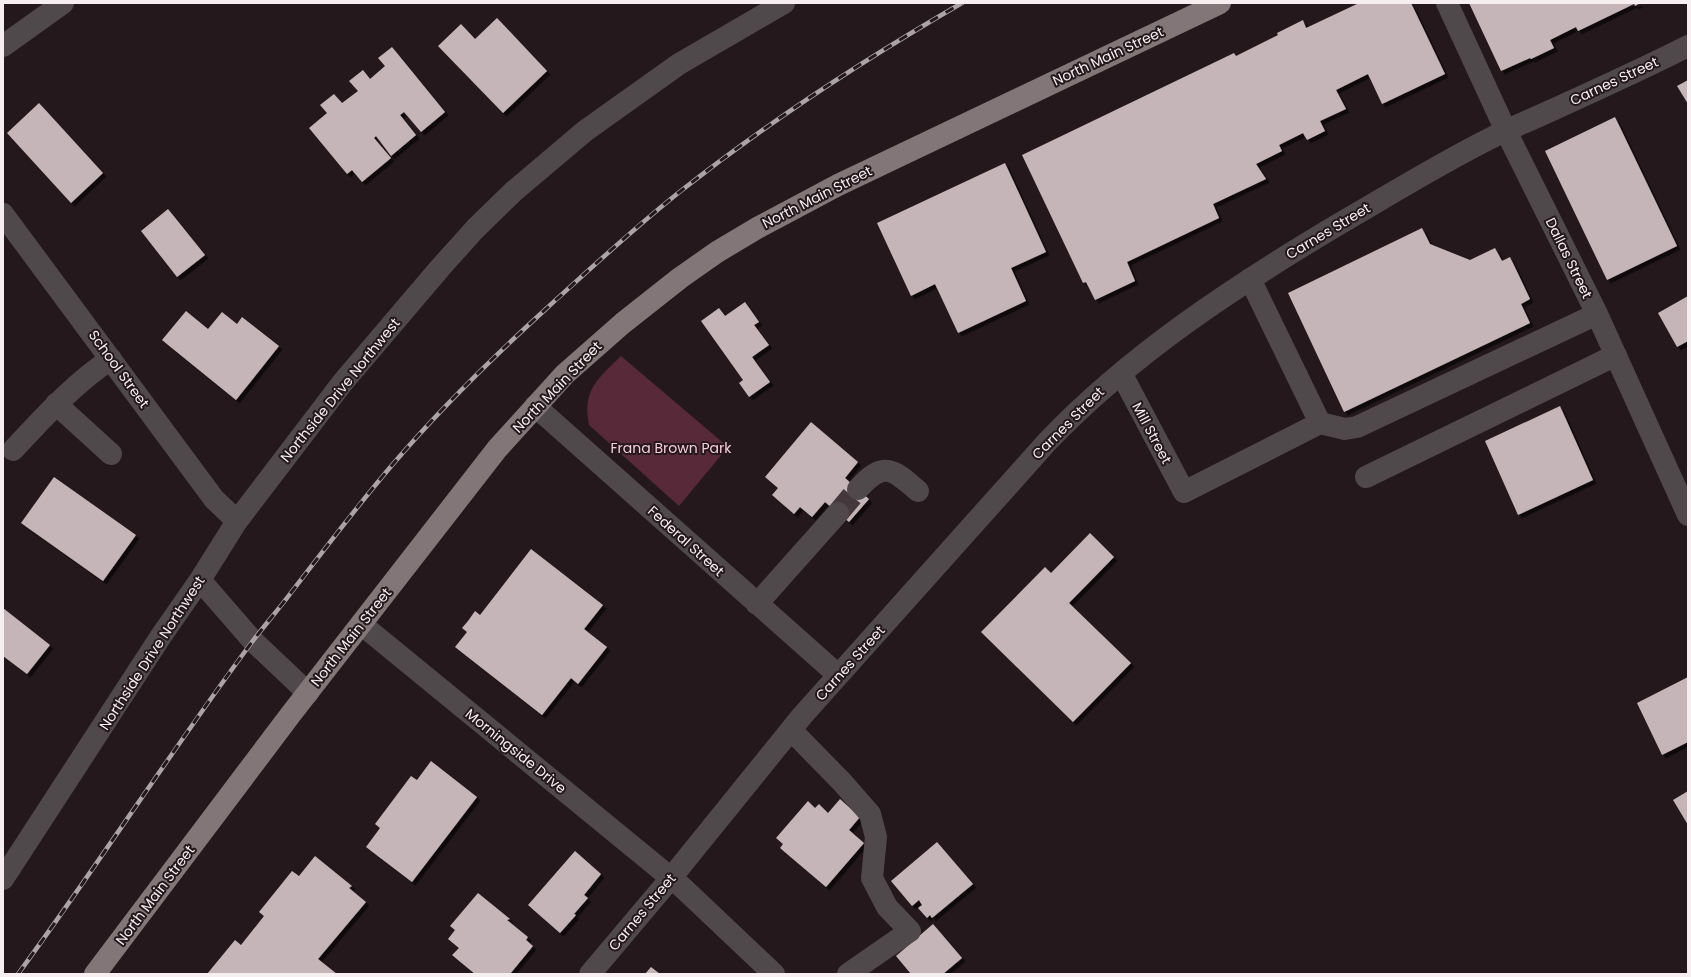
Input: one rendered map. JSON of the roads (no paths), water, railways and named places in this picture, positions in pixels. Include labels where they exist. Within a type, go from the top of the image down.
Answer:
[{"type":"main road","name":"North Main Street","points":[[103,971],[308,693],[497,449],[535,406],[579,361],[642,307],[698,265],[748,233],[838,185],[1220,3]]},
{"type":"street","points":[[3,46],[63,3]]},
{"type":"street","name":"Northside Drive Northwest","points":[[3,879],[200,580],[237,521],[373,344],[475,229],[514,191],[554,156],[615,108],[679,64],[784,3]]},
{"type":"street","name":"Dallas Street","points":[[1447,3],[1506,131],[1597,314],[1688,515]]},
{"type":"street","name":"Carnes Street","points":[[590,974],[838,675],[1047,442],[1072,416],[1121,373],[1145,353],[1250,278],[1358,213],[1472,148],[1688,46]]},
{"type":"street","name":"School Street","points":[[3,214],[214,499],[237,521]]},
{"type":"street","points":[[1250,278],[1320,423],[1345,429],[1357,426],[1597,314]]},
{"type":"street","points":[[1366,477],[1616,355]]},
{"type":"street","points":[[13,450],[56,404],[96,369],[111,359]]},
{"type":"street","name":"Mill Street","points":[[1121,373],[1184,492],[1320,423]]},
{"type":"street","points":[[56,404],[111,454]]},
{"type":"street","name":"Federal Street","points":[[535,406],[838,675]]},
{"type":"street","points":[[858,490],[870,476],[890,470],[903,478],[918,491]]},
{"type":"street","points":[[757,604],[838,513]]},
{"type":"street","points":[[200,580],[252,641],[308,693]]},
{"type":"street","name":"Morningside Drive","points":[[361,624],[682,886],[774,974]]},
{"type":"street","points":[[791,730],[842,782],[870,814],[876,837],[872,878],[887,907],[910,931],[848,974]]},
{"type":"tunnel","points":[[838,513],[858,489]]},
{"type":"railway","points":[[18,974],[252,642],[380,480],[448,403],[507,345],[630,233],[715,164],[784,115],[854,69],[962,3]]},
{"type":"park label","name":"Frana Brown Park","points":[[671,448]]}]
